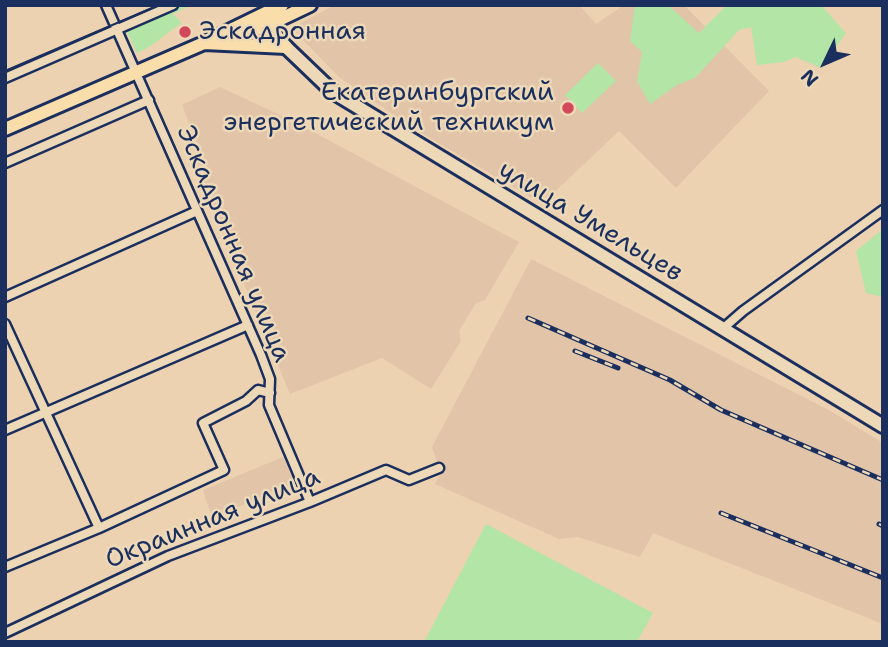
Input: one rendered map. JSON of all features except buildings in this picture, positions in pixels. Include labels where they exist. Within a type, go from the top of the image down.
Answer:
[{"type":"main road","points":[[263,21],[282,5]]},
{"type":"main road","points":[[5,129],[204,43],[230,37],[263,21],[310,5]]},
{"type":"main road","points":[[204,43],[286,47]]},
{"type":"street","name":"Эскадронная улица","points":[[106,5],[248,325],[270,379],[269,405],[310,502]]},
{"type":"street","points":[[5,78],[173,5]]},
{"type":"street","name":"улица Умельцев","points":[[263,21],[333,92],[883,426]]},
{"type":"street","points":[[5,163],[149,100]]},
{"type":"street","points":[[724,331],[753,303],[883,210]]},
{"type":"street","points":[[5,297],[197,211]]},
{"type":"street","points":[[5,324],[99,528]]},
{"type":"street","points":[[5,430],[248,325]]},
{"type":"street","points":[[5,567],[99,528],[224,470],[203,423],[246,401],[258,390],[270,393]]},
{"type":"street","name":"Окраинная улица","points":[[5,634],[178,552],[386,470],[409,480],[439,468]]},
{"type":"shaded area","name":"Екатеринбургский энергетический техникум","points":[[335,5],[579,5],[596,24],[624,5],[684,5],[769,91],[676,188],[619,131],[542,204],[408,125],[339,77],[293,27]]},
{"type":"shaded area","points":[[220,87],[291,120],[519,242],[485,300],[476,303],[459,331],[461,341],[431,389],[382,358],[290,394],[195,166],[200,150],[182,105]]},
{"type":"shaded area","points":[[531,259],[829,410],[883,443],[883,624],[653,533],[640,557],[578,537],[559,539],[435,484],[441,473],[432,447]]},
{"type":"shaded area","points":[[283,457],[295,483],[212,518],[203,490]]},
{"type":"green space","points":[[184,5],[187,7],[173,14],[182,23],[137,53],[126,30]]},
{"type":"green space","points":[[635,5],[668,5],[699,33],[727,5],[819,5],[846,33],[821,68],[796,57],[784,62],[757,65],[751,27],[739,30],[695,78],[677,85],[650,104],[637,81],[642,52],[630,41]]},
{"type":"green space","points":[[598,63],[616,81],[582,113],[565,95]]},
{"type":"green space","points":[[883,229],[883,297],[866,293],[856,251]]},
{"type":"green space","points":[[486,524],[653,613],[637,642],[424,642]]},
{"type":"tram line","points":[[5,71],[159,5]]},
{"type":"railway","points":[[528,318],[670,380],[721,410],[883,480]]},
{"type":"railway","points":[[575,351],[618,368]]},
{"type":"railway","points":[[721,513],[883,578]]},
{"type":"railway","points":[[879,524],[883,526]]},
{"type":"place","name":"Эскадронная","points":[[185,32]]},
{"type":"place","name":"Екатеринбургский энергетический техникум","points":[[568,108]]}]
